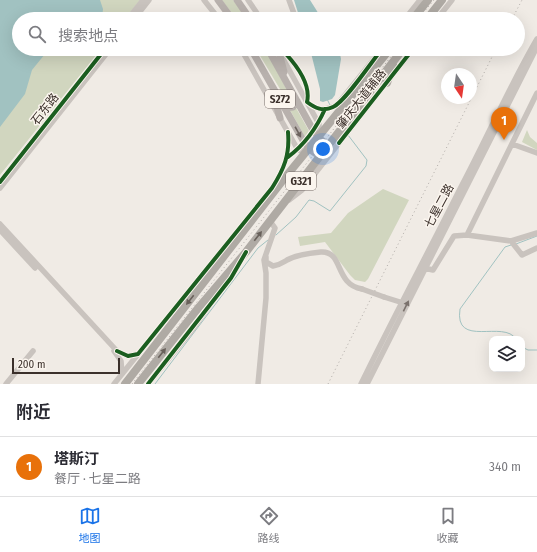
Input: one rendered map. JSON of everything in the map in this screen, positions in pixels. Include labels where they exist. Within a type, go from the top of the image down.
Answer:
[{"type":"highway","points":[[419,12],[428,0]]},
{"type":"highway","points":[[433,12],[442,0]]},
{"type":"highway","name":"G321","points":[[125,384],[283,180],[334,120],[339,108],[350,100],[385,56]]},
{"type":"highway","name":"G321","points":[[138,384],[198,307],[246,252],[339,130],[398,56]]},
{"type":"highway","points":[[387,83],[396,59]]},
{"type":"main road","points":[[218,0],[227,12]]},
{"type":"main road","points":[[237,0],[245,12]]},
{"type":"main road","name":"S272","points":[[255,56],[309,149],[319,156]]},
{"type":"main road","name":"S272","points":[[272,56],[319,138],[328,145]]},
{"type":"main road","points":[[280,56],[287,82]]},
{"type":"main road","points":[[271,85],[280,118]]},
{"type":"main road","points":[[285,108],[293,107],[297,101]]},
{"type":"street","points":[[134,12],[144,0]]},
{"type":"street","points":[[140,12],[149,0]]},
{"type":"street","points":[[204,0],[214,12]]},
{"type":"street","points":[[248,0],[256,12]]},
{"type":"street","points":[[289,0],[293,12]]},
{"type":"street","points":[[411,12],[420,0]]},
{"type":"street","points":[[443,12],[452,0]]},
{"type":"street","name":"七星二路","points":[[361,384],[400,302],[463,189],[501,105],[537,39]]},
{"type":"street","name":"七星二路","points":[[367,384],[463,189],[537,47]]},
{"type":"street","name":"石东路","points":[[0,182],[99,56]]},
{"type":"street","name":"石东路","points":[[0,188],[104,56]]},
{"type":"street","points":[[245,56],[298,150],[302,151],[309,149]]},
{"type":"street","points":[[282,56],[319,124],[319,138]]},
{"type":"street","name":"肇庆大道辅路","points":[[339,108],[356,82],[376,56]]},
{"type":"street","name":"肇庆大道辅路","points":[[282,205],[302,190],[408,56]]},
{"type":"street","points":[[350,100],[356,82]]},
{"type":"street","points":[[467,235],[537,93]]},
{"type":"street","points":[[307,102],[316,108],[339,108]]},
{"type":"street","points":[[114,384],[272,188],[283,170],[288,156],[288,132]]},
{"type":"street","points":[[512,144],[537,153]]},
{"type":"street","points":[[266,202],[272,188],[283,180]]},
{"type":"street","points":[[258,384],[265,310],[266,273],[264,260],[275,228],[270,221]]},
{"type":"street","points":[[0,224],[117,351],[128,356],[138,354]]},
{"type":"street","points":[[0,230],[116,354],[121,361],[122,374]]},
{"type":"street","points":[[424,268],[433,270],[454,236],[467,235],[511,241],[537,233]]},
{"type":"street","points":[[511,241],[522,255],[537,248]]},
{"type":"street","points":[[266,251],[266,262],[273,266],[282,265],[287,260],[297,257],[322,252],[328,253],[336,260],[347,283],[353,287],[400,302]]},
{"type":"street","points":[[148,384],[231,278],[246,252]]},
{"type":"street","points":[[6,384],[33,351]]},
{"type":"green space","points":[[0,0],[140,0],[131,12],[12,12],[12,56],[95,56],[0,175]]},
{"type":"green space","points":[[222,0],[233,0],[242,12],[231,12]]},
{"type":"green space","points":[[260,56],[269,56],[293,101],[289,104]]},
{"type":"green space","points":[[295,106],[309,131],[305,137],[290,110]]},
{"type":"green space","points":[[527,130],[530,137],[537,143],[537,150],[522,142]]},
{"type":"green space","points":[[383,189],[409,200],[368,279],[365,282],[355,280],[350,275],[325,242],[300,246],[298,237],[331,233],[348,213]]},
{"type":"water","points":[[0,0],[100,0],[103,12],[12,12],[12,56],[43,56],[32,70],[25,94],[0,127]]},
{"type":"water","points":[[294,0],[310,0],[318,12],[298,12]]},
{"type":"water","points":[[312,56],[340,56],[335,95],[332,99],[323,102],[320,101],[320,89]]},
{"type":"waterway","points":[[327,99],[330,105]]},
{"type":"waterway","points":[[338,118],[341,124]]},
{"type":"waterway","points":[[276,235],[296,217],[309,200],[314,201],[330,211],[366,166],[367,160],[348,135]]},
{"type":"waterway","points":[[516,244],[537,236]]},
{"type":"waterway","points":[[155,384],[258,248],[268,240]]},
{"type":"waterway","points":[[511,245],[505,247],[460,309],[460,321],[465,328],[472,331],[501,332],[512,336]]},
{"type":"waterway","points":[[525,348],[537,350]]},
{"type":"railway","points":[[424,12],[434,0]]},
{"type":"railway","points":[[516,12],[522,0]]},
{"type":"railway","points":[[132,384],[391,56]]},
{"type":"railway","points":[[328,384],[492,56]]},
{"type":"cycle path","points":[[0,182],[99,56]]},
{"type":"cycle path","points":[[288,56],[299,70],[305,83],[308,96],[307,102],[316,108],[322,109],[333,107],[338,104],[377,56]]},
{"type":"cycle path","points":[[339,143],[407,56]]},
{"type":"cycle path","points":[[288,157],[310,135],[325,109]]},
{"type":"cycle path","points":[[117,351],[128,356],[138,354],[272,188],[285,162],[288,148],[288,132]]},
{"type":"cycle path","points":[[148,384],[231,278],[246,252]]},
{"type":"place","name":"塔斯汀","points":[[504,140]]}]
